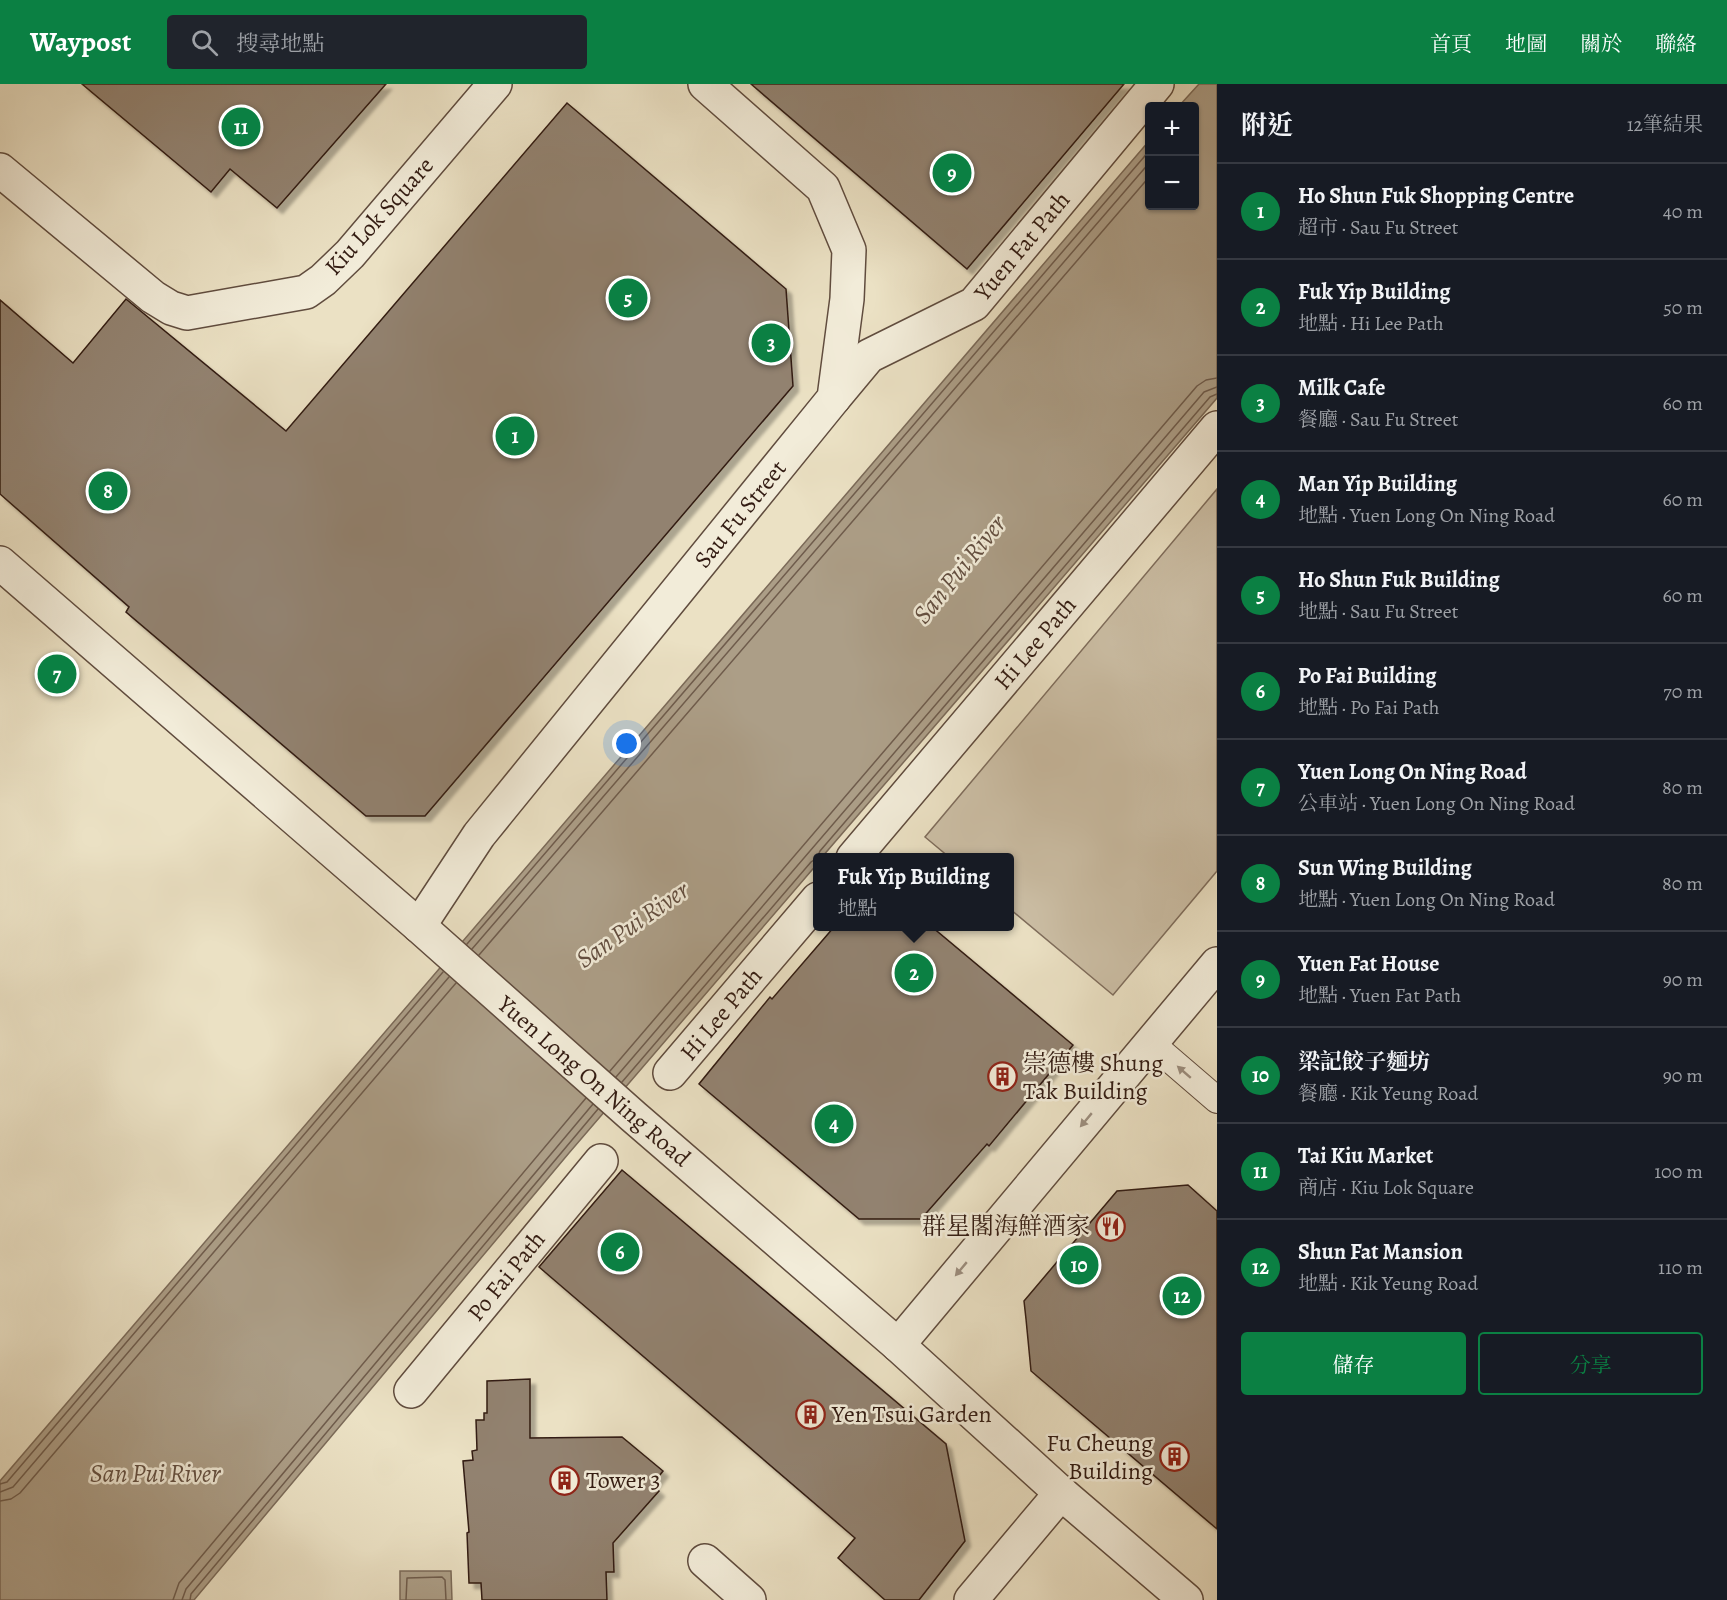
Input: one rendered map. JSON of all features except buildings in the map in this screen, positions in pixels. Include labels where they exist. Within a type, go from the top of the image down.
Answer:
[{"type":"street","name":"Kiu Lok Square","points":[[0,170],[153,297],[171,308],[188,313],[306,292],[323,280],[350,254],[495,84]]},
{"type":"street","points":[[705,84],[823,188],[849,250],[848,299],[834,398]]},
{"type":"street","name":"Yuen Fat Path","points":[[834,398],[869,356],[974,304],[1157,84]]},
{"type":"street","name":"Sau Fu Street","points":[[424,931],[479,835],[834,398]]},
{"type":"street","name":"Hi Lee Path","points":[[857,853],[1217,428]]},
{"type":"street","name":"Yuen Long On Ning Road","points":[[0,563],[898,1345],[1061,1493],[1186,1600]]},
{"type":"street","name":"Hi Lee Path","points":[[670,1073],[813,905]]},
{"type":"street","points":[[898,1345],[1217,964]]},
{"type":"street","name":"Po Fai Path","points":[[411,1391],[601,1161]]},
{"type":"street","points":[[971,1600],[1061,1493]]},
{"type":"street","points":[[705,1561],[749,1600]]},
{"type":"lane","points":[[1152,1044],[1217,1100]]},
{"type":"shaded area","points":[[1217,489],[1217,871],[1113,995],[1014,912],[1014,853],[944,853],[925,837]]},
{"type":"water","name":"San Pui River","points":[[1199,84],[1217,84],[1217,398],[825,853],[813,853],[813,869],[569,1153],[194,1600],[0,1600],[0,1481],[1145,146],[1145,210],[1199,210],[1199,102],[1183,102]]},
{"type":"water","points":[[400,1571],[451,1571],[452,1600],[400,1600]]},
{"type":"place","name":"Tai Kiu Market","points":[[241,127]]},
{"type":"place","name":"Yuen Fat House","points":[[952,173]]},
{"type":"place","name":"Ho Shun Fuk Building","points":[[628,298]]},
{"type":"place","name":"Milk Cafe","points":[[771,343]]},
{"type":"place","name":"Ho Shun Fuk Shopping Centre","points":[[515,436]]},
{"type":"place","name":"Sun Wing Building","points":[[108,491]]},
{"type":"place","name":"Yuen Long On Ning Road","points":[[57,674]]},
{"type":"place","name":"Fuk Yip Building","points":[[914,973]]},
{"type":"place","name":"崇德樓 Shung Tak Building","points":[[1002,1077]]},
{"type":"place","name":"Man Yip Building","points":[[834,1124]]},
{"type":"place","name":"群星閣海鮮酒家","points":[[1111,1226]]},
{"type":"place","name":"Po Fai Building","points":[[620,1252]]},
{"type":"place","name":"梁記餃子麵坊","points":[[1079,1265]]},
{"type":"place","name":"Shun Fat Mansion","points":[[1182,1296]]},
{"type":"place","name":"Yen Tsui Garden","points":[[811,1414]]},
{"type":"place","name":"Fu Cheung Building","points":[[1174,1457]]},
{"type":"place","name":"Tower 3","points":[[565,1480]]}]
